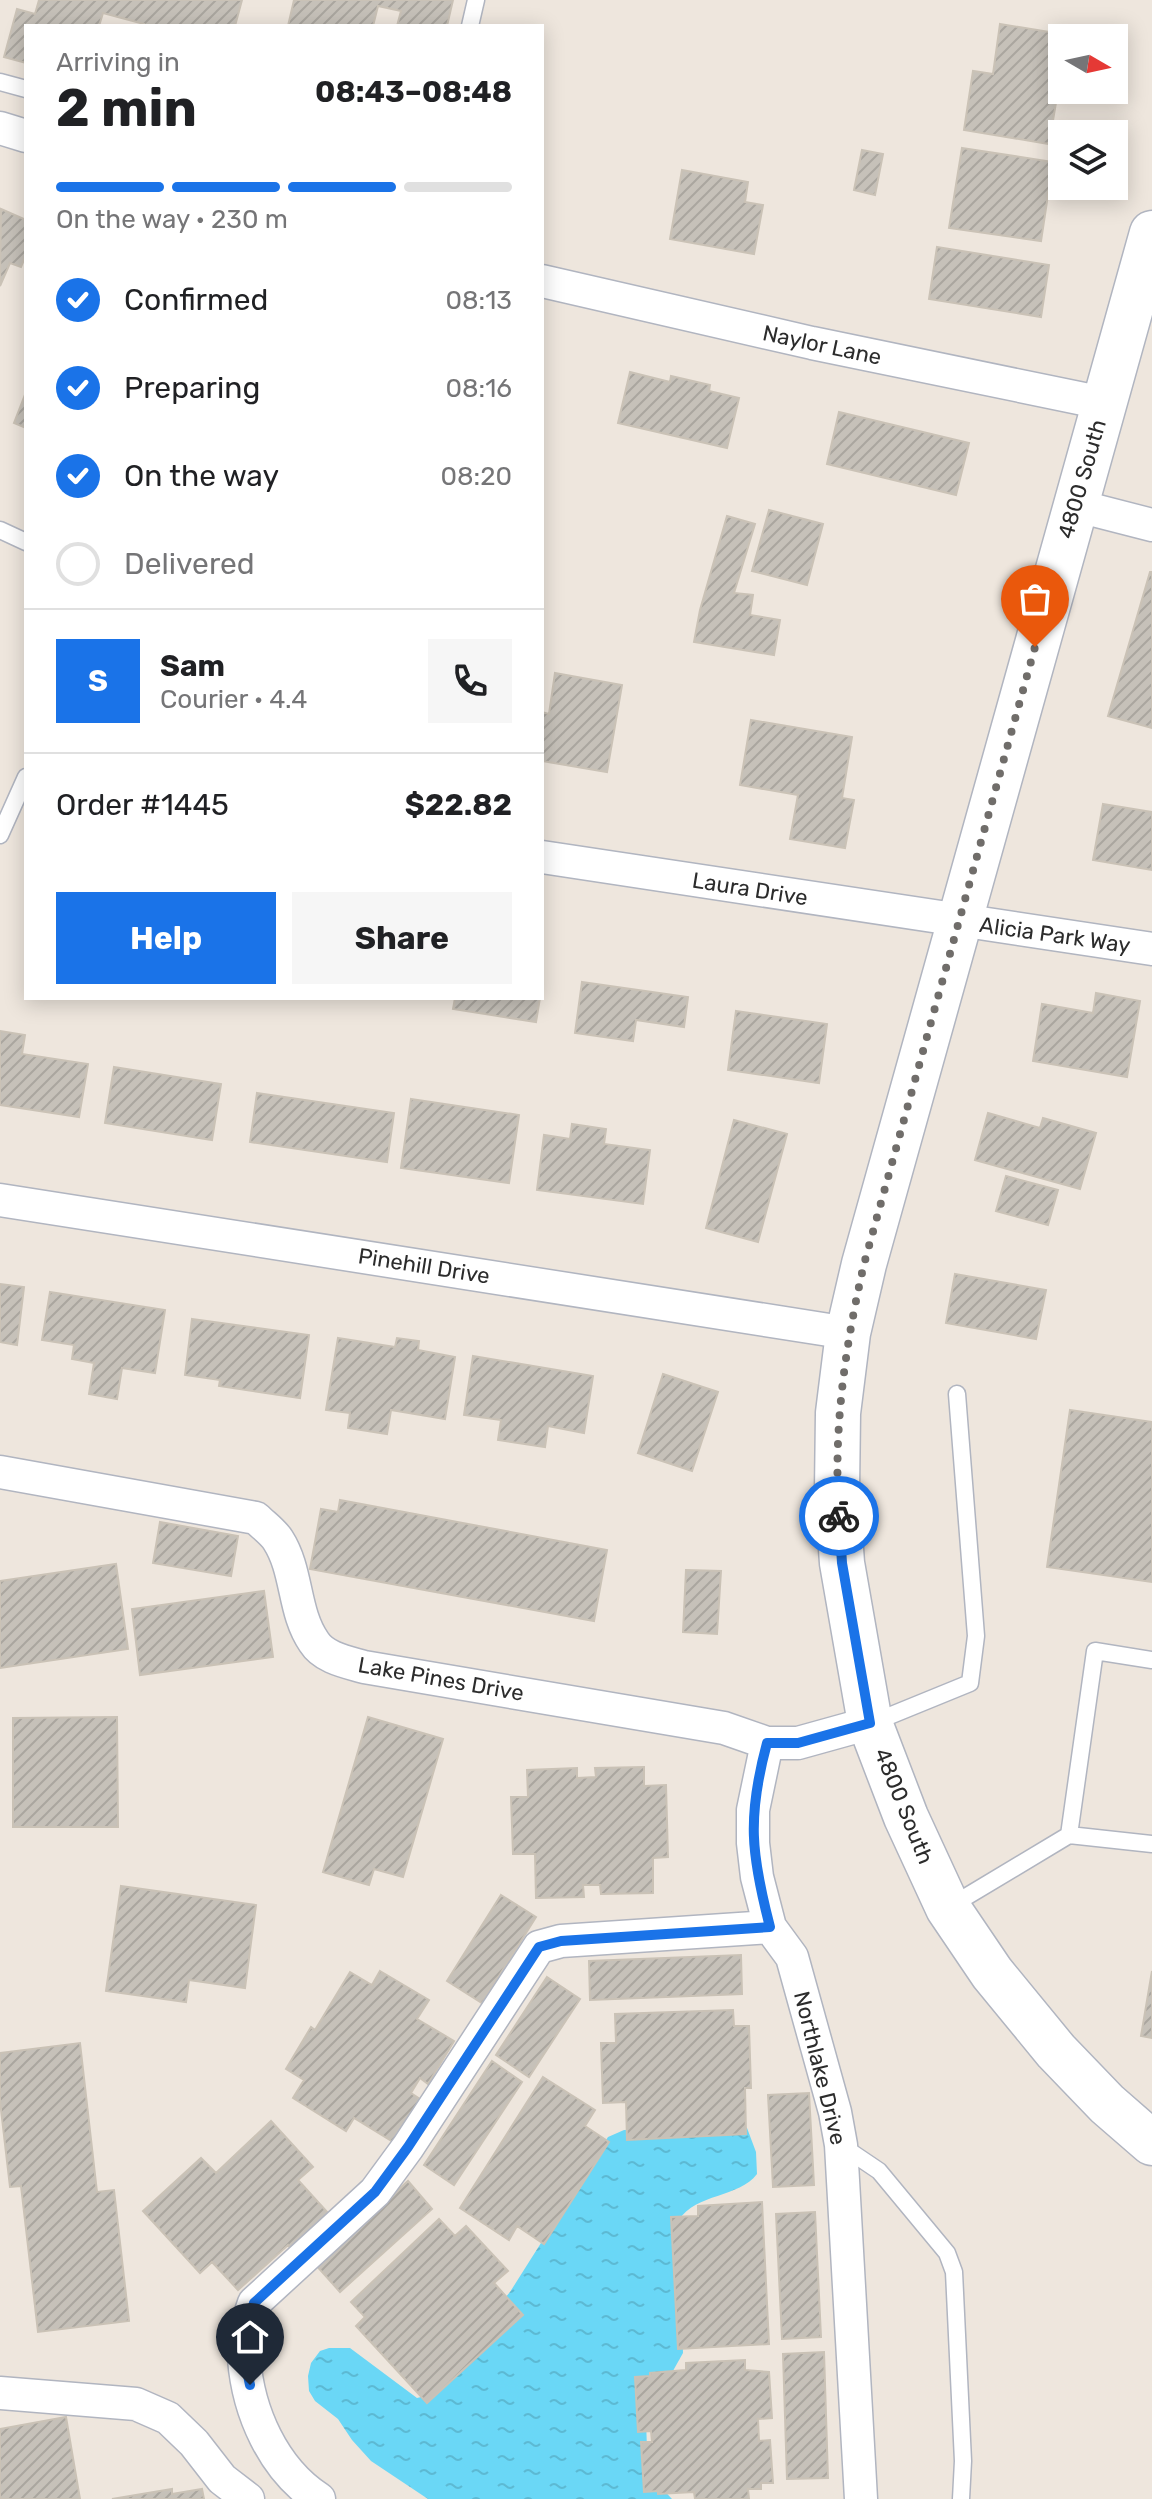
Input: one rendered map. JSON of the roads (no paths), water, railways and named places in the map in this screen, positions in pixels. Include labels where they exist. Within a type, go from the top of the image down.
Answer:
[{"type":"street","points":[[0,128],[24,135]]},
{"type":"street","name":"4800 South","points":[[1152,233],[864,1264],[848,1333],[838,1413],[837,1490],[842,1563],[870,1723],[906,1817],[948,1908],[992,1973],[1056,2051],[1107,2104],[1152,2143]]},
{"type":"street","name":"Naylor Lane","points":[[544,281],[812,343],[1103,403]]},
{"type":"street","points":[[1074,505],[1152,525]]},
{"type":"street","name":"Laura Drive","points":[[544,857],[959,921]]},
{"type":"street","name":"Alicia Park Way","points":[[959,921],[1152,949]]},
{"type":"street","name":"Pinehill Drive","points":[[0,1200],[848,1333]]},
{"type":"street","name":"Lake Pines Drive","points":[[0,1472],[256,1518],[277,1538],[290,1566],[303,1618],[315,1644],[335,1659],[364,1667],[724,1728],[767,1743],[798,1743],[870,1723]]},
{"type":"street","name":"Northlake Drive","points":[[767,1743],[753,1810],[757,1877],[770,1927],[792,1957],[835,2112],[841,2145],[861,2499]]},
{"type":"street","points":[[319,2499],[307,2491],[273,2454],[256,2411],[244,2358],[246,2326],[254,2303],[375,2192],[539,1947],[561,1941],[770,1927]]},
{"type":"street","points":[[0,2393],[136,2404],[168,2418],[194,2443],[222,2479],[248,2499]]},
{"type":"lane","points":[[470,24],[476,0]]},
{"type":"lane","points":[[0,82],[24,88]]},
{"type":"lane","points":[[0,530],[24,541]]},
{"type":"lane","points":[[0,835],[24,781]]},
{"type":"lane","points":[[870,1723],[970,1683],[976,1636],[957,1394]]},
{"type":"lane","points":[[1069,1835],[1095,1651],[1152,1660]]},
{"type":"lane","points":[[948,1908],[1069,1835],[1152,1844]]},
{"type":"lane","points":[[841,2145],[879,2171],[947,2253],[954,2272],[963,2461],[961,2499]]},
{"type":"water","points":[[742,2125],[747,2128],[756,2152],[757,2174],[740,2188],[696,2205],[679,2220],[683,2353],[646,2419],[647,2450],[653,2479],[672,2499],[428,2499],[371,2461],[338,2419],[315,2401],[309,2391],[311,2363],[320,2351],[329,2348],[350,2348],[417,2398],[421,2397],[510,2292],[608,2137],[624,2130]]}]
